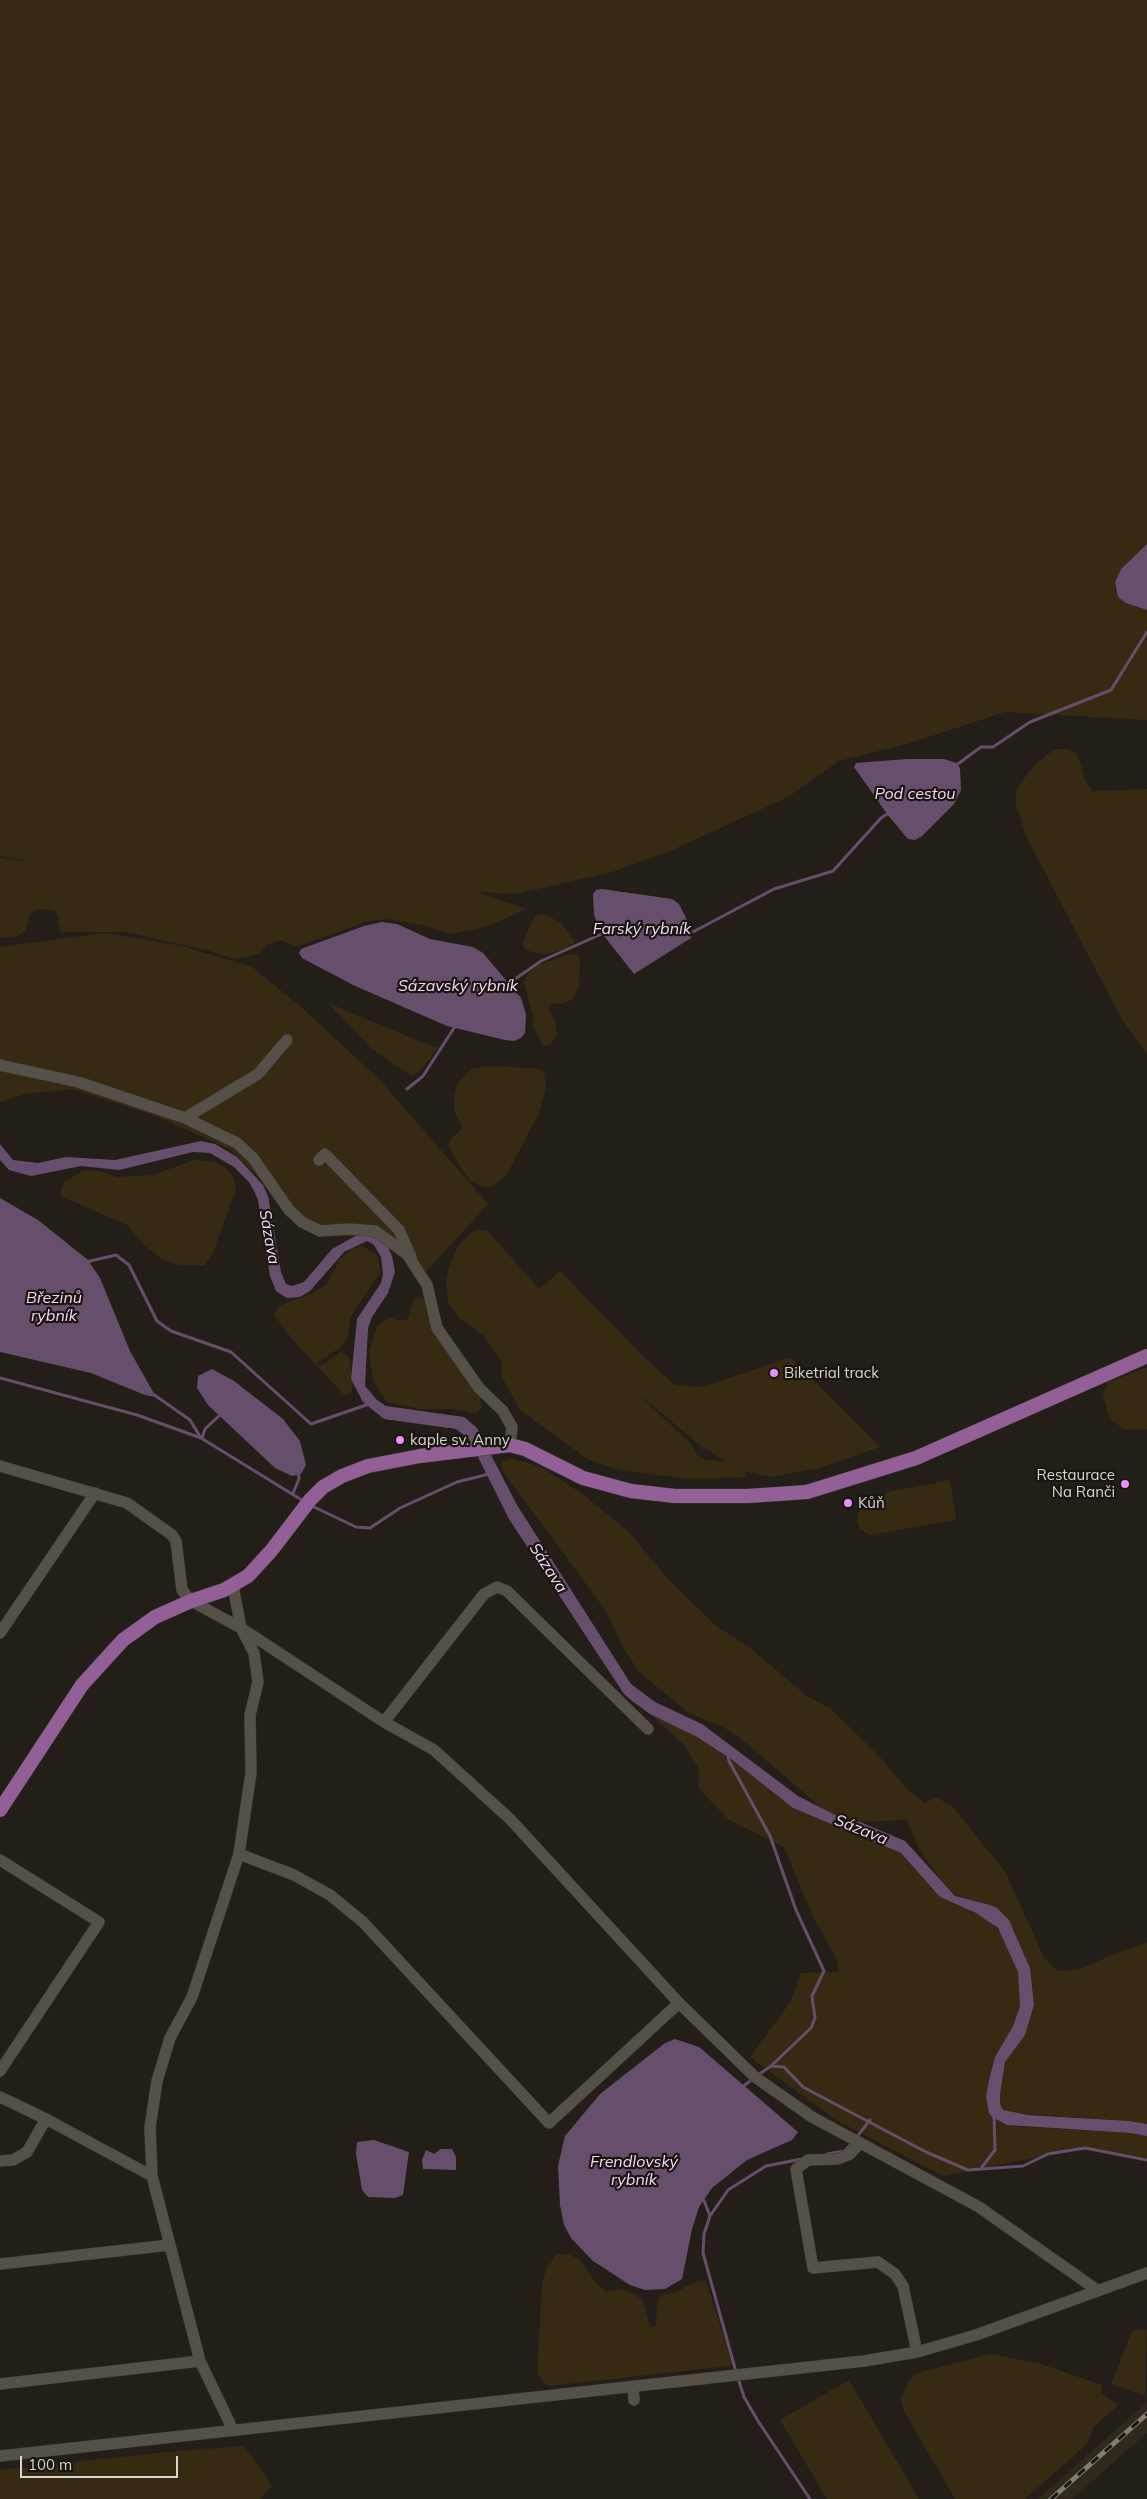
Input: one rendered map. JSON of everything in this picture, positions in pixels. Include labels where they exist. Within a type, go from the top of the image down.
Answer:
[{"type":"main road","points":[[0,1810],[82,1686],[105,1658],[139,1627],[155,1617],[191,1601],[233,1586],[248,1576],[271,1551],[307,1503],[323,1487],[368,1466],[471,1449],[510,1445],[525,1449],[592,1482],[631,1491],[676,1496],[748,1496],[807,1492],[916,1458],[1147,1356]]},
{"type":"street","points":[[185,1118],[258,1074],[287,1040]]},
{"type":"street","points":[[0,1065],[78,1082],[185,1118],[237,1143],[253,1158],[289,1210],[302,1222],[320,1231],[349,1229],[375,1231],[407,1254],[427,1284],[437,1328],[479,1388],[503,1411],[512,1426],[510,1445]]},
{"type":"street","points":[[319,1160],[325,1154],[399,1230],[414,1263]]},
{"type":"street","points":[[0,1466],[127,1502],[172,1535],[176,1541],[182,1590],[191,1601],[241,1628],[384,1722],[434,1750],[510,1819],[679,2004],[755,2077],[812,2117],[979,2207],[1097,2290]]},
{"type":"street","points":[[0,1633],[95,1493]]},
{"type":"street","points":[[233,1586],[241,1628],[254,1653],[258,1682],[250,1715],[251,1773],[239,1854],[192,1997],[170,2038],[157,2081],[150,2127],[152,2176],[200,2361],[233,2430]]},
{"type":"street","points":[[384,1722],[484,1594],[497,1586],[507,1591],[648,1729]]},
{"type":"street","points":[[239,1854],[294,1875],[330,1895],[363,1922],[549,2123],[679,2004]]},
{"type":"street","points":[[0,1860],[99,1922],[0,2071]]},
{"type":"street","points":[[0,2097],[46,2119],[152,2176]]},
{"type":"street","points":[[0,2162],[13,2160],[27,2152],[46,2119]]},
{"type":"street","points":[[859,2144],[850,2154],[838,2159],[808,2160],[796,2168],[813,2268],[878,2262],[895,2274],[903,2286],[917,2352]]},
{"type":"street","points":[[0,2264],[170,2245]]},
{"type":"street","points":[[0,2456],[633,2388],[864,2361],[917,2352],[976,2335],[1147,2273]]},
{"type":"street","points":[[0,2384],[200,2361]]},
{"type":"street","points":[[633,2388],[634,2400]]},
{"type":"shaded area","points":[[0,0],[1147,0],[1147,544],[1121,569],[1115,582],[1115,589],[1137,606],[1147,610],[1147,720],[1005,712],[907,744],[839,761],[788,797],[668,852],[609,873],[515,894],[477,892],[526,909],[486,927],[451,934],[422,925],[387,919],[368,921],[296,947],[282,940],[268,944],[259,954],[236,959],[207,950],[124,932],[61,932],[56,911],[39,909],[30,914],[26,930],[17,936],[0,938],[0,858],[36,862],[0,856]]},
{"type":"shaded area","points":[[1055,749],[1068,749],[1075,753],[1080,761],[1085,781],[1093,791],[1147,789],[1147,1054],[1121,1018],[1026,836],[1016,804],[1016,792],[1020,784],[1035,764]]},
{"type":"shaded area","points":[[539,914],[544,914],[561,923],[575,942],[562,950],[543,955],[526,950],[523,946],[524,940],[534,918]]},
{"type":"shaded area","points":[[104,933],[182,946],[252,967],[301,1007],[378,1078],[488,1204],[421,1277],[401,1258],[371,1236],[328,1237],[295,1224],[259,1178],[231,1150],[156,1116],[72,1089],[25,1094],[0,1102],[0,947]]},
{"type":"shaded area","points":[[566,955],[577,955],[580,959],[579,986],[572,1000],[561,1004],[552,1003],[548,1008],[555,1020],[557,1034],[550,1045],[544,1046],[533,1027],[533,1016],[524,983],[528,974],[538,965]]},
{"type":"shaded area","points":[[328,1003],[438,1048],[421,1070],[411,1076],[372,1049]]},
{"type":"shaded area","points":[[488,1066],[536,1068],[544,1072],[546,1089],[539,1113],[506,1176],[493,1186],[485,1188],[471,1181],[448,1146],[452,1137],[462,1127],[455,1112],[454,1095],[457,1084],[471,1069]]},
{"type":"shaded area","points":[[194,1160],[214,1162],[224,1167],[233,1176],[236,1189],[213,1253],[204,1265],[180,1265],[163,1260],[144,1245],[127,1225],[63,1197],[60,1193],[64,1182],[84,1170],[100,1171],[117,1177],[153,1175]]},
{"type":"shaded area","points":[[475,1230],[487,1230],[539,1289],[560,1271],[647,1360],[675,1385],[703,1387],[790,1357],[880,1447],[819,1468],[771,1477],[744,1471],[747,1477],[688,1479],[620,1470],[589,1460],[520,1410],[502,1377],[501,1360],[484,1336],[459,1318],[448,1303],[446,1279],[451,1261],[460,1243]],"holes":[[[635,1391],[701,1446],[725,1461],[706,1460],[697,1455],[692,1445]]]},
{"type":"shaded area","points":[[362,1246],[376,1254],[379,1259],[380,1273],[351,1316],[348,1335],[342,1346],[317,1363],[320,1366],[341,1352],[349,1357],[353,1386],[350,1394],[345,1396],[293,1340],[274,1315],[279,1306],[311,1294],[327,1284],[340,1259],[352,1249]]},
{"type":"shaded area","points":[[418,1296],[425,1300],[480,1397],[482,1408],[475,1414],[454,1409],[419,1409],[387,1402],[373,1381],[369,1352],[377,1326],[390,1317],[398,1321],[408,1319],[413,1302]]},
{"type":"shaded area","points":[[1147,1367],[1147,1429],[1125,1430],[1109,1418],[1103,1394],[1107,1383]]},
{"type":"shaded area","points":[[511,1458],[541,1467],[581,1493],[629,1532],[668,1579],[716,1626],[749,1647],[807,1696],[830,1708],[880,1757],[907,1789],[925,1803],[936,1797],[953,1807],[1006,1873],[1044,1958],[1057,1971],[1078,1970],[1119,1952],[1147,1943],[1147,2124],[1129,2121],[1013,2113],[1003,2110],[1000,2104],[1000,2094],[1005,2062],[1025,2034],[1034,2005],[1030,1968],[1014,1929],[990,1905],[956,1896],[940,1879],[919,1849],[907,1820],[853,1822],[825,1811],[745,1742],[725,1728],[689,1713],[639,1672],[622,1646],[606,1611],[504,1473],[501,1466],[502,1462]]},
{"type":"shaded area","points":[[950,1480],[956,1520],[870,1535],[860,1529],[857,1521],[859,1509],[864,1501],[889,1492]]},
{"type":"shaded area","points":[[650,1714],[697,1737],[731,1759],[793,1808],[901,1853],[940,1897],[988,1919],[1003,1936],[1018,1972],[1020,2006],[1013,2026],[995,2057],[989,2080],[987,2105],[996,2120],[1007,2125],[1130,2133],[1147,2136],[1147,2158],[1085,2148],[943,2176],[836,2120],[750,2057],[791,2001],[801,1973],[839,1972],[836,1957],[813,1917],[784,1847],[729,1820],[699,1789],[699,1768],[683,1744]]},
{"type":"shaded area","points":[[568,2254],[580,2260],[596,2283],[607,2292],[622,2289],[635,2294],[643,2301],[650,2326],[656,2326],[657,2305],[660,2296],[676,2292],[697,2281],[706,2280],[732,2363],[730,2366],[547,2386],[537,2373],[542,2283],[547,2268],[556,2255]]},
{"type":"shaded area","points":[[1135,2330],[1147,2330],[1145,2396],[1111,2384],[1131,2333]]},
{"type":"shaded area","points":[[991,2354],[1041,2364],[1102,2385],[1101,2393],[1119,2405],[1093,2427],[1088,2443],[1025,2499],[955,2499],[904,2411],[901,2399],[908,2382],[917,2373]]},
{"type":"shaded area","points":[[849,2380],[919,2499],[827,2499],[780,2420]]},
{"type":"shaded area","points":[[1147,2402],[1147,2433],[1072,2499],[1038,2499]]},
{"type":"shaded area","points":[[242,2446],[253,2457],[272,2486],[260,2499],[0,2499],[0,2470],[156,2453]]},
{"type":"water","points":[[1147,544],[1147,610],[1126,603],[1118,597],[1115,582],[1121,569]]},
{"type":"water","name":"Pod cestou","points":[[907,759],[944,759],[956,763],[960,768],[961,790],[954,804],[922,836],[915,840],[908,839],[887,814],[854,767],[856,763]]},
{"type":"water","name":"Farský rybník","points":[[602,889],[672,899],[679,904],[689,924],[691,938],[634,974],[601,932],[594,915],[593,894],[596,890]]},
{"type":"water","name":"Sázavský rybník","points":[[382,922],[397,924],[430,939],[473,947],[483,953],[521,998],[526,1014],[525,1033],[521,1038],[514,1041],[505,1040],[447,1026],[353,985],[302,958],[299,953],[301,949],[364,926]]},
{"type":"water","name":"Sázava","points":[[201,1141],[215,1144],[237,1157],[263,1185],[268,1196],[281,1272],[286,1284],[292,1286],[304,1282],[332,1249],[359,1234],[368,1233],[388,1247],[395,1272],[388,1293],[372,1317],[368,1328],[365,1386],[377,1400],[386,1406],[464,1417],[477,1428],[517,1505],[631,1684],[655,1702],[702,1724],[798,1796],[845,1820],[860,1822],[905,1841],[955,1896],[997,1908],[1009,1920],[1030,1968],[1034,2005],[1025,2035],[1005,2062],[1000,2094],[1000,2104],[1003,2110],[1028,2115],[1129,2121],[1147,2124],[1147,2136],[1130,2133],[1007,2125],[992,2117],[989,2113],[986,2097],[989,2080],[995,2057],[1013,2026],[1020,2006],[1018,1972],[998,1928],[976,1913],[940,1897],[901,1853],[793,1808],[731,1759],[697,1737],[650,1714],[632,1701],[624,1694],[509,1519],[469,1439],[456,1429],[384,1419],[363,1402],[351,1379],[357,1319],[381,1283],[383,1274],[381,1257],[374,1245],[367,1241],[344,1252],[310,1291],[300,1297],[287,1298],[276,1291],[270,1276],[258,1200],[254,1191],[249,1182],[234,1167],[210,1153],[193,1152],[119,1170],[81,1166],[31,1176],[9,1170],[0,1160],[0,1144],[13,1160],[38,1163],[66,1157],[115,1160]]},
{"type":"water","name":"Březinů rybník","points":[[0,1198],[38,1220],[88,1260],[100,1278],[130,1351],[156,1397],[145,1395],[91,1373],[0,1352]]},
{"type":"water","points":[[212,1369],[234,1381],[283,1419],[300,1441],[306,1465],[301,1474],[292,1476],[275,1468],[208,1405],[197,1388],[198,1376]]},
{"type":"water","name":"Frendlovský rybník","points":[[675,2039],[699,2047],[798,2132],[792,2140],[747,2160],[712,2188],[699,2207],[692,2229],[682,2279],[665,2289],[645,2290],[630,2285],[593,2261],[571,2238],[564,2225],[560,2205],[558,2166],[565,2136],[600,2094],[665,2043]]},
{"type":"water","points":[[374,2140],[409,2152],[403,2195],[395,2198],[368,2197],[362,2190],[356,2154],[357,2142]]},
{"type":"water","points":[[441,2149],[452,2149],[456,2157],[456,2170],[423,2169],[422,2160],[426,2150],[434,2154]]},
{"type":"waterway","points":[[955,766],[981,747],[993,747],[1030,722],[1111,690],[1147,632]]},
{"type":"waterway","points":[[689,934],[774,889],[833,871],[881,818],[890,812]]},
{"type":"waterway","points":[[508,984],[541,961],[606,932]]},
{"type":"waterway","points":[[407,1089],[423,1076],[456,1025]]},
{"type":"waterway","points":[[86,1262],[116,1255],[129,1265],[157,1321],[171,1331],[231,1352],[311,1424],[369,1404]]},
{"type":"waterway","points":[[0,1378],[137,1415],[201,1438],[305,1502]]},
{"type":"waterway","points":[[153,1394],[190,1420],[201,1438]]},
{"type":"waterway","points":[[202,1438],[205,1429],[221,1414]]},
{"type":"waterway","points":[[293,1493],[299,1479],[298,1471]]},
{"type":"waterway","points":[[310,1505],[356,1527],[370,1528],[400,1508],[457,1482],[489,1474]]},
{"type":"waterway","points":[[728,1754],[729,1761],[770,1836],[796,1910],[824,1971],[812,1996],[815,2018],[811,2028],[771,2066],[784,2067],[803,2087],[926,2152],[968,2170],[1023,2166],[1048,2154],[1085,2148],[1147,2160]]},
{"type":"waterway","points":[[758,2075],[771,2066]]},
{"type":"waterway","points":[[742,2087],[753,2079]]},
{"type":"waterway","points":[[982,2167],[995,2150],[994,2115]]},
{"type":"waterway","points":[[856,2138],[870,2120]]},
{"type":"waterway","points":[[827,2154],[845,2151],[852,2143]]},
{"type":"waterway","points":[[736,2372],[703,2253],[704,2234],[710,2216],[728,2190],[766,2166],[802,2159]]},
{"type":"waterway","points":[[703,2198],[710,2216]]},
{"type":"waterway","points":[[738,2378],[744,2397],[758,2421],[810,2499]]},
{"type":"railway","points":[[1051,2499],[1147,2414]]},
{"type":"place","name":"Biketrial track","points":[[774,1373]]},
{"type":"place","name":"kaple sv. Anny","points":[[400,1440]]},
{"type":"place","name":"Restaurace Na Ranči","points":[[1125,1484]]},
{"type":"place","name":"Kůň","points":[[848,1503]]}]
